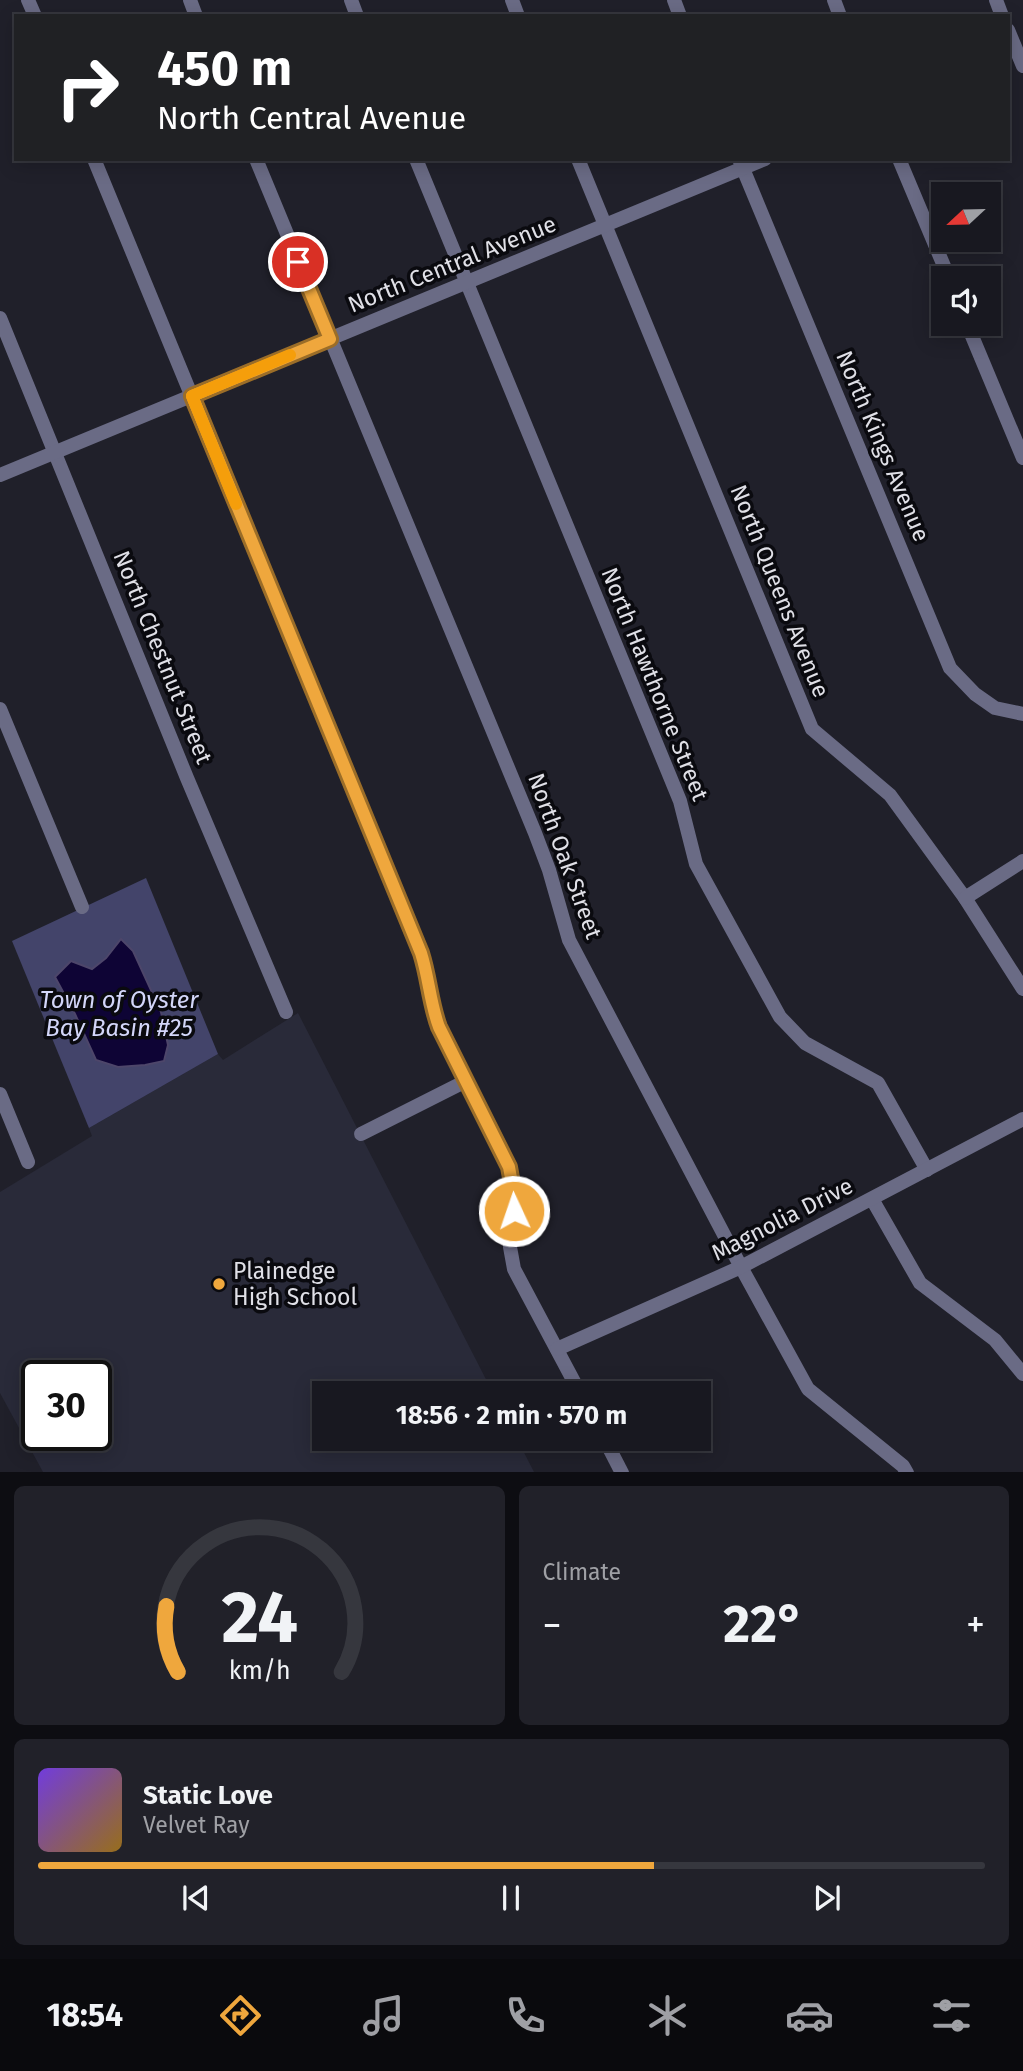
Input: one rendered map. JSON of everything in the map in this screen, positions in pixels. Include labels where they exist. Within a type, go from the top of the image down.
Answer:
[{"type":"street","points":[[1010,36],[1018,58]]},
{"type":"street","points":[[95,161],[421,953],[427,971],[433,1010],[509,1167],[514,1200],[510,1231],[514,1269],[574,1381]]},
{"type":"street","name":"North Oak Street","points":[[257,161],[535,833],[549,870],[569,940],[808,1389],[907,1472]]},
{"type":"street","name":"North Hawthorne Street","points":[[417,161],[680,801],[695,864],[780,1017],[805,1044],[878,1083],[927,1170]]},
{"type":"street","name":"North Queens Avenue","points":[[579,161],[812,729],[891,795],[965,898],[1023,989]]},
{"type":"street","points":[[900,161],[943,266]]},
{"type":"street","name":"North Central Avenue","points":[[0,475],[605,226],[741,164]]},
{"type":"street","name":"North Kings Avenue","points":[[741,164],[950,668],[975,694],[995,708],[1023,713]]},
{"type":"street","name":"North Chestnut Street","points":[[0,318],[187,778],[286,1012]]},
{"type":"street","points":[[972,336],[1023,458]]},
{"type":"street","points":[[0,709],[82,907]]},
{"type":"street","points":[[965,898],[1023,862]]},
{"type":"street","points":[[361,1134],[466,1081]]},
{"type":"street","points":[[0,1094],[28,1162]]},
{"type":"street","name":"Magnolia Drive","points":[[557,1349],[741,1267],[1023,1119]]},
{"type":"street","points":[[872,1199],[920,1283],[995,1340],[1023,1374]]},
{"type":"street","points":[[611,1451],[622,1472]]},
{"type":"shaded area","points":[[146,878],[218,1054],[89,1128],[12,941]]},
{"type":"shaded area","name":"Plainedge High School","points":[[298,1013],[487,1381],[312,1381],[312,1451],[523,1451],[534,1472],[43,1472],[32,1451],[112,1451],[112,1360],[21,1360],[21,1432],[0,1393],[0,1192],[92,1136],[89,1128],[218,1054],[223,1060]]},
{"type":"water","name":"Town of Oyster Bay Basin #25","points":[[121,939],[133,951],[161,1012],[168,1045],[164,1061],[118,1067],[96,1060],[55,977],[71,961],[92,969],[106,958]]},
{"type":"slow traffic","points":[[236,504],[192,396],[290,355]]},
{"type":"place","name":"Plainedge High School","points":[[219,1284]]},
{"type":"route","points":[[298,262],[330,339],[192,396],[421,953],[439,1027],[509,1167],[514,1211]]}]
